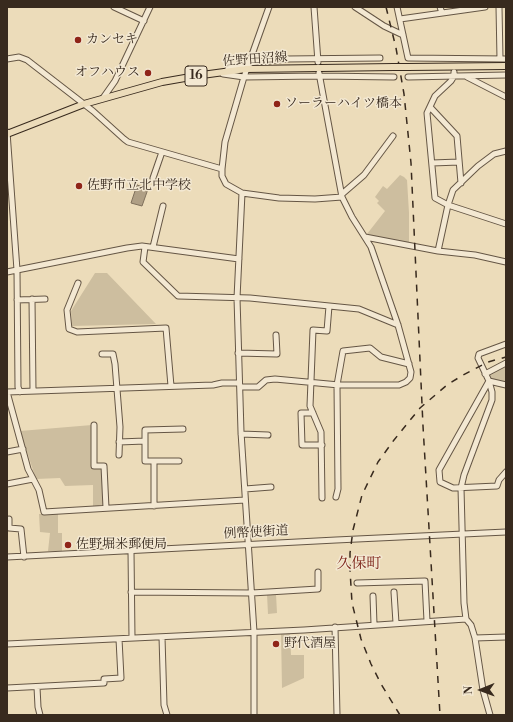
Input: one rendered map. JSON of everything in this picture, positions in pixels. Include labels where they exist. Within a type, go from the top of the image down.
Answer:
[{"type":"main road","name":"佐野田沼線","points":[[7,133],[103,98],[162,82],[218,73],[247,66],[506,66]]},
{"type":"street","points":[[114,7],[144,20]]},
{"type":"street","points":[[103,98],[115,81],[150,7]]},
{"type":"street","points":[[269,7],[247,66],[225,142],[222,176],[226,184],[242,193],[279,198],[315,199],[342,196],[364,175],[393,136]]},
{"type":"street","points":[[314,7],[318,60]]},
{"type":"street","points":[[355,7],[384,26],[403,34]]},
{"type":"street","points":[[397,7],[408,58],[454,60],[506,59]]},
{"type":"street","points":[[440,7],[442,13]]},
{"type":"street","points":[[400,19],[484,7]]},
{"type":"street","points":[[499,7],[500,59]]},
{"type":"street","points":[[7,58],[19,57],[27,60],[84,104],[128,142],[222,169]]},
{"type":"street","points":[[247,66],[287,59],[318,60],[380,58]]},
{"type":"street","points":[[218,73],[244,77],[319,75],[394,77]]},
{"type":"street","points":[[454,74],[451,82],[435,96],[427,113],[435,198],[448,205],[506,224]]},
{"type":"street","points":[[408,77],[454,74],[466,76],[506,75]]},
{"type":"street","points":[[245,500],[44,512],[39,490],[28,469],[7,392],[213,385],[222,383],[240,384],[242,387],[258,387],[266,380],[312,382],[337,385],[399,385],[406,382],[410,378],[411,372],[398,325],[371,247],[342,196],[319,75]]},
{"type":"street","points":[[466,76],[506,97]]},
{"type":"street","points":[[430,107],[458,136],[461,183]]},
{"type":"street","points":[[7,133],[16,270],[18,387],[20,392]]},
{"type":"street","points":[[438,251],[448,205],[454,190],[478,166],[494,154],[506,151]]},
{"type":"street","points":[[153,178],[162,152]]},
{"type":"street","points":[[432,163],[459,162]]},
{"type":"street","points":[[242,193],[237,298],[238,353],[241,434],[254,632],[254,715]]},
{"type":"street","points":[[152,247],[163,206]]},
{"type":"street","points":[[365,238],[438,251],[475,254],[506,262]]},
{"type":"street","points":[[145,247],[143,262],[178,296],[250,298],[358,309],[398,325]]},
{"type":"street","points":[[7,272],[127,248],[152,247],[239,259]]},
{"type":"street","points":[[78,283],[67,310],[69,329],[77,332],[166,328],[171,386]]},
{"type":"street","points":[[32,299],[33,391]]},
{"type":"street","points":[[17,300],[45,299]]},
{"type":"street","points":[[322,498],[321,432],[310,406],[313,330],[327,331],[329,306]]},
{"type":"street","points":[[238,353],[276,354],[276,335]]},
{"type":"street","points":[[490,715],[483,690],[475,638],[471,625],[466,619],[464,604],[461,488],[464,475],[492,400],[492,392],[478,358],[479,354],[506,344]]},
{"type":"street","points":[[336,497],[338,489],[337,385],[343,351],[370,348],[381,357],[409,364]]},
{"type":"street","points":[[102,354],[113,354],[115,364],[120,427],[119,455]]},
{"type":"street","points":[[485,374],[506,363]]},
{"type":"street","points":[[488,381],[506,385]]},
{"type":"street","points":[[488,381],[439,470],[440,482],[453,488],[496,486],[498,480],[506,472]]},
{"type":"street","points":[[313,413],[301,413],[302,445],[322,445]]},
{"type":"street","points":[[94,425],[94,466],[104,466],[106,508]]},
{"type":"street","points":[[179,461],[145,461],[145,430],[183,429]]},
{"type":"street","points":[[241,434],[268,434]]},
{"type":"street","points":[[119,442],[145,441]]},
{"type":"street","points":[[7,452],[23,449]]},
{"type":"street","points":[[154,461],[154,506]]},
{"type":"street","points":[[7,484],[33,479]]},
{"type":"street","points":[[245,489],[271,487]]},
{"type":"street","points":[[9,519],[10,528],[21,529],[24,557]]},
{"type":"street","name":"例幣使街道","points":[[7,557],[506,532]]},
{"type":"street","points":[[130,551],[132,638]]},
{"type":"street","points":[[131,592],[252,593],[318,589],[318,572]]},
{"type":"street","points":[[357,583],[425,581],[427,621]]},
{"type":"street","points":[[394,592],[396,623]]},
{"type":"street","points":[[373,596],[374,624]]},
{"type":"street","points":[[7,644],[304,630],[374,624],[466,619]]},
{"type":"street","points":[[335,627],[337,715]]},
{"type":"street","points":[[162,637],[164,705],[167,715]]},
{"type":"street","points":[[475,638],[506,637]]},
{"type":"street","points":[[7,688],[104,683],[104,679],[121,678],[119,639]]},
{"type":"street","points":[[37,687],[40,715]]},
{"type":"shaded area","points":[[400,175],[407,180],[409,244],[369,236],[367,234],[385,211],[377,203],[379,201],[375,197],[383,186],[387,189]]},
{"type":"shaded area","points":[[137,185],[148,189],[142,206],[131,203]]},
{"type":"shaded area","points":[[95,273],[107,273],[156,324],[72,326],[71,311]]},
{"type":"shaded area","points":[[506,365],[506,383],[491,379],[489,373]]},
{"type":"shaded area","points":[[92,425],[93,468],[103,468],[104,507],[93,507],[93,485],[65,486],[60,478],[36,479],[20,431]]},
{"type":"shaded area","points":[[58,513],[58,533],[62,533],[62,551],[48,551],[50,533],[40,532],[39,514]]},
{"type":"shaded area","points":[[267,594],[276,594],[277,613],[268,614]]},
{"type":"shaded area","points":[[281,633],[290,633],[291,655],[304,655],[304,678],[282,688]]},
{"type":"railway","points":[[386,7],[396,48],[404,94],[411,163],[423,426],[440,715]]},
{"type":"railway","points":[[400,715],[371,664],[361,639],[352,603],[350,553],[353,530],[362,495],[378,462],[420,408],[447,385],[463,375],[488,362],[506,357]]},
{"type":"place","name":"カンセキ","points":[[78,40]]},
{"type":"place","name":"オフハウス","points":[[148,73]]},
{"type":"place","name":"ソーラーハイツ橋本","points":[[277,104]]},
{"type":"place","name":"佐野市立北中学校","points":[[79,186]]},
{"type":"place","name":"佐野堀米郵便局","points":[[68,545]]},
{"type":"place","name":"野代酒屋","points":[[276,644]]},
{"type":"district","name":"久保町","points":[[359,564]]}]
